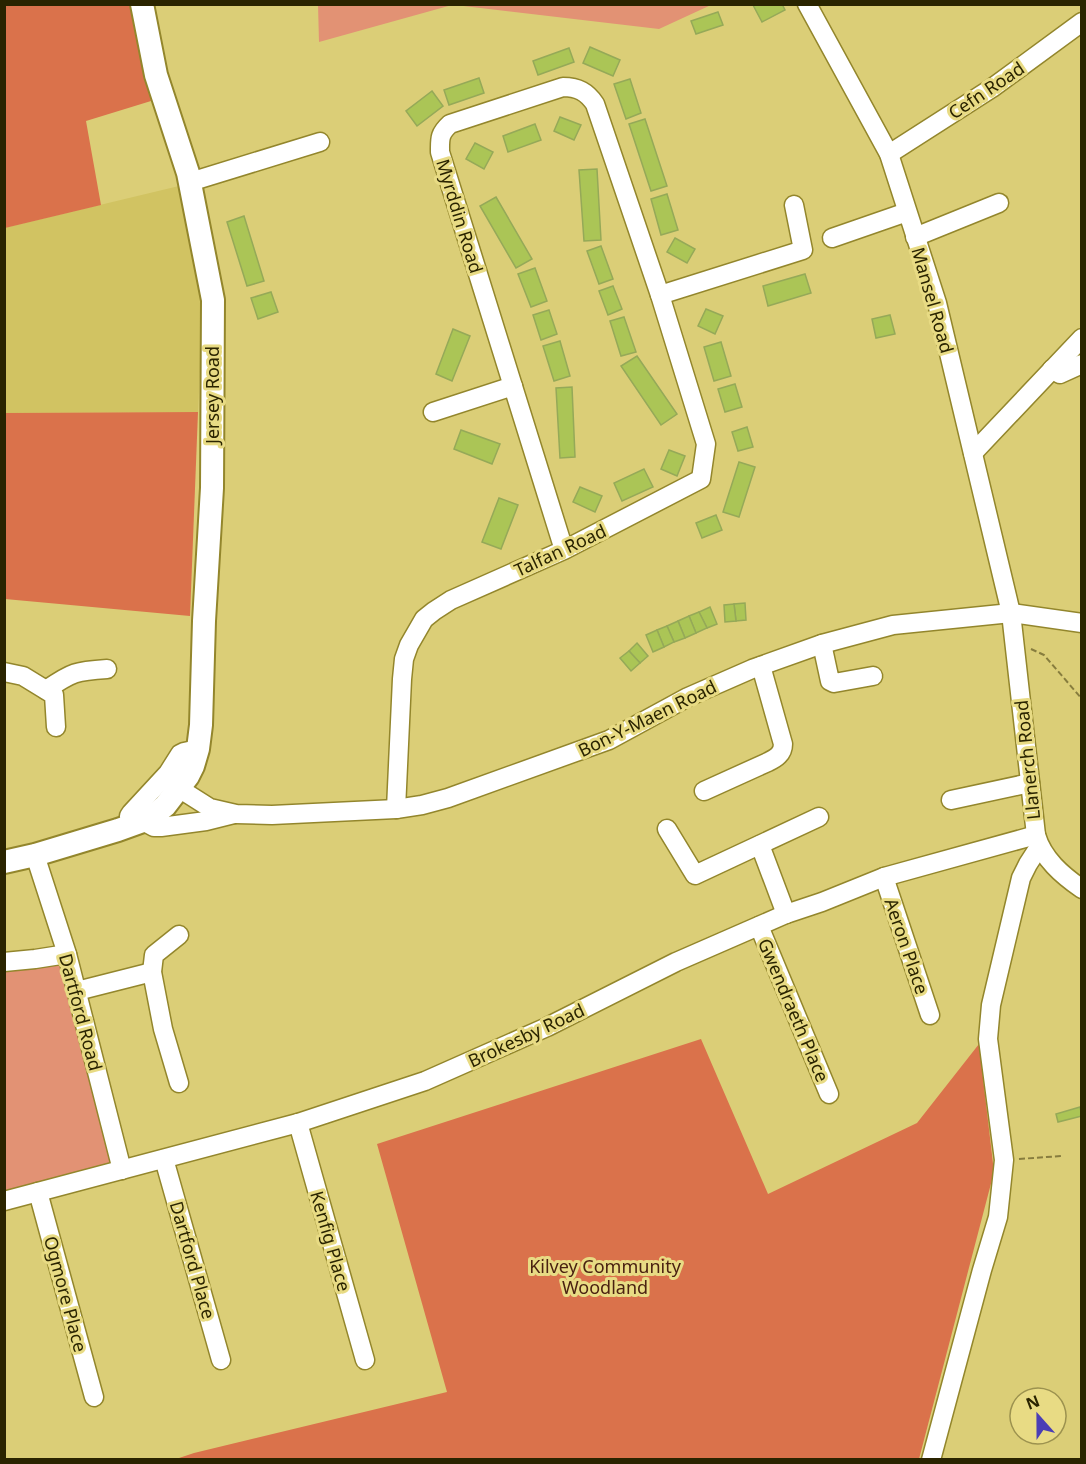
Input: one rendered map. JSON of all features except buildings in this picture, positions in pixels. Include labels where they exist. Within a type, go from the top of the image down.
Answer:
[{"type":"main road","name":"Jersey Road","points":[[4,862],[35,855],[136,823],[155,814],[180,789],[193,766],[198,749],[212,488],[213,300],[189,182],[156,75],[142,4]]},
{"type":"street","name":"Mansel Road","points":[[807,4],[889,154],[937,303],[1011,613]]},
{"type":"street","name":"Cefn Road","points":[[889,154],[992,88],[1082,22]]},
{"type":"street","name":"Myrddin Road","points":[[564,550],[440,152],[440,139],[443,131],[450,124],[563,87],[581,90],[589,96],[599,115],[660,295]]},
{"type":"street","points":[[189,182],[320,142]]},
{"type":"street","points":[[915,237],[999,203]]},
{"type":"street","points":[[660,295],[803,250],[794,205]]},
{"type":"street","points":[[832,238],[907,212]]},
{"type":"street","name":"Talfan Road","points":[[396,810],[404,659],[408,645],[424,619],[451,600],[564,550],[701,479],[706,444],[660,295]]},
{"type":"street","points":[[972,453],[1082,338]]},
{"type":"street","points":[[1052,369],[1060,374],[1082,364]]},
{"type":"street","points":[[434,412],[513,386]]},
{"type":"street","name":"Bon-Y-Maen Road","points":[[180,789],[210,808],[236,814],[272,815],[396,810],[448,798],[609,740],[688,698],[760,666],[822,644],[893,625],[1011,613],[1082,623]]},
{"type":"street","name":"Llanerch Road","points":[[1011,613],[1038,841]]},
{"type":"street","points":[[822,644],[830,681],[834,683],[873,676]]},
{"type":"street","points":[[704,791],[768,762],[782,752],[783,744],[760,666]]},
{"type":"street","points":[[46,690],[74,672],[108,669]]},
{"type":"street","points":[[4,672],[23,676],[54,695],[56,727]]},
{"type":"street","points":[[198,749],[180,754],[168,773],[129,816],[136,823],[161,827],[236,814]]},
{"type":"street","points":[[951,800],[1030,783]]},
{"type":"street","points":[[667,829],[695,875],[819,817]]},
{"type":"street","points":[[1038,841],[1059,873],[1082,889]]},
{"type":"street","points":[[932,1460],[998,1217],[1004,1160],[988,1039],[991,1005],[1022,878],[1038,841]]},
{"type":"street","name":"Brokesby Road","points":[[4,1201],[298,1123],[425,1081],[547,1027],[676,962],[786,914],[884,878],[1038,841]]},
{"type":"street","points":[[760,845],[786,914]]},
{"type":"street","name":"Dartford Road","points":[[35,855],[67,954],[122,1170]]},
{"type":"street","name":"Aeron Place","points":[[884,878],[930,1015]]},
{"type":"street","name":"Gwendraeth Place","points":[[759,926],[829,1094]]},
{"type":"street","points":[[179,935],[154,955],[152,972],[163,1029],[179,1083]]},
{"type":"street","points":[[4,962],[67,954]]},
{"type":"street","points":[[77,991],[152,972]]},
{"type":"street","name":"Kenfig Place","points":[[298,1123],[365,1360]]},
{"type":"street","name":"Dartford Place","points":[[164,1159],[221,1360]]},
{"type":"street","name":"Ogmore Place","points":[[38,1192],[94,1397]]},
{"type":"path","points":[[1015,642],[1044,655],[1082,699]]},
{"type":"path","points":[[1004,1160],[1062,1156]]},
{"type":"shaded area","points":[[318,4],[452,4],[452,5],[319,42]]},
{"type":"shaded area","points":[[455,5],[711,5],[659,29]]},
{"type":"shaded area","points":[[179,186],[203,308],[198,412],[5,413],[4,228]]},
{"type":"shaded area","points":[[61,964],[114,1164],[5,1192],[5,970]]},
{"type":"green space","points":[[4,5],[133,5],[151,101],[86,121],[101,205],[5,228]]},
{"type":"green space","points":[[198,412],[190,616],[5,599],[5,413]]},
{"type":"green space","name":"Kilvey Community Woodland","points":[[701,1039],[768,1194],[917,1123],[979,1044],[994,1172],[919,1459],[173,1460],[447,1392],[377,1144]]}]
